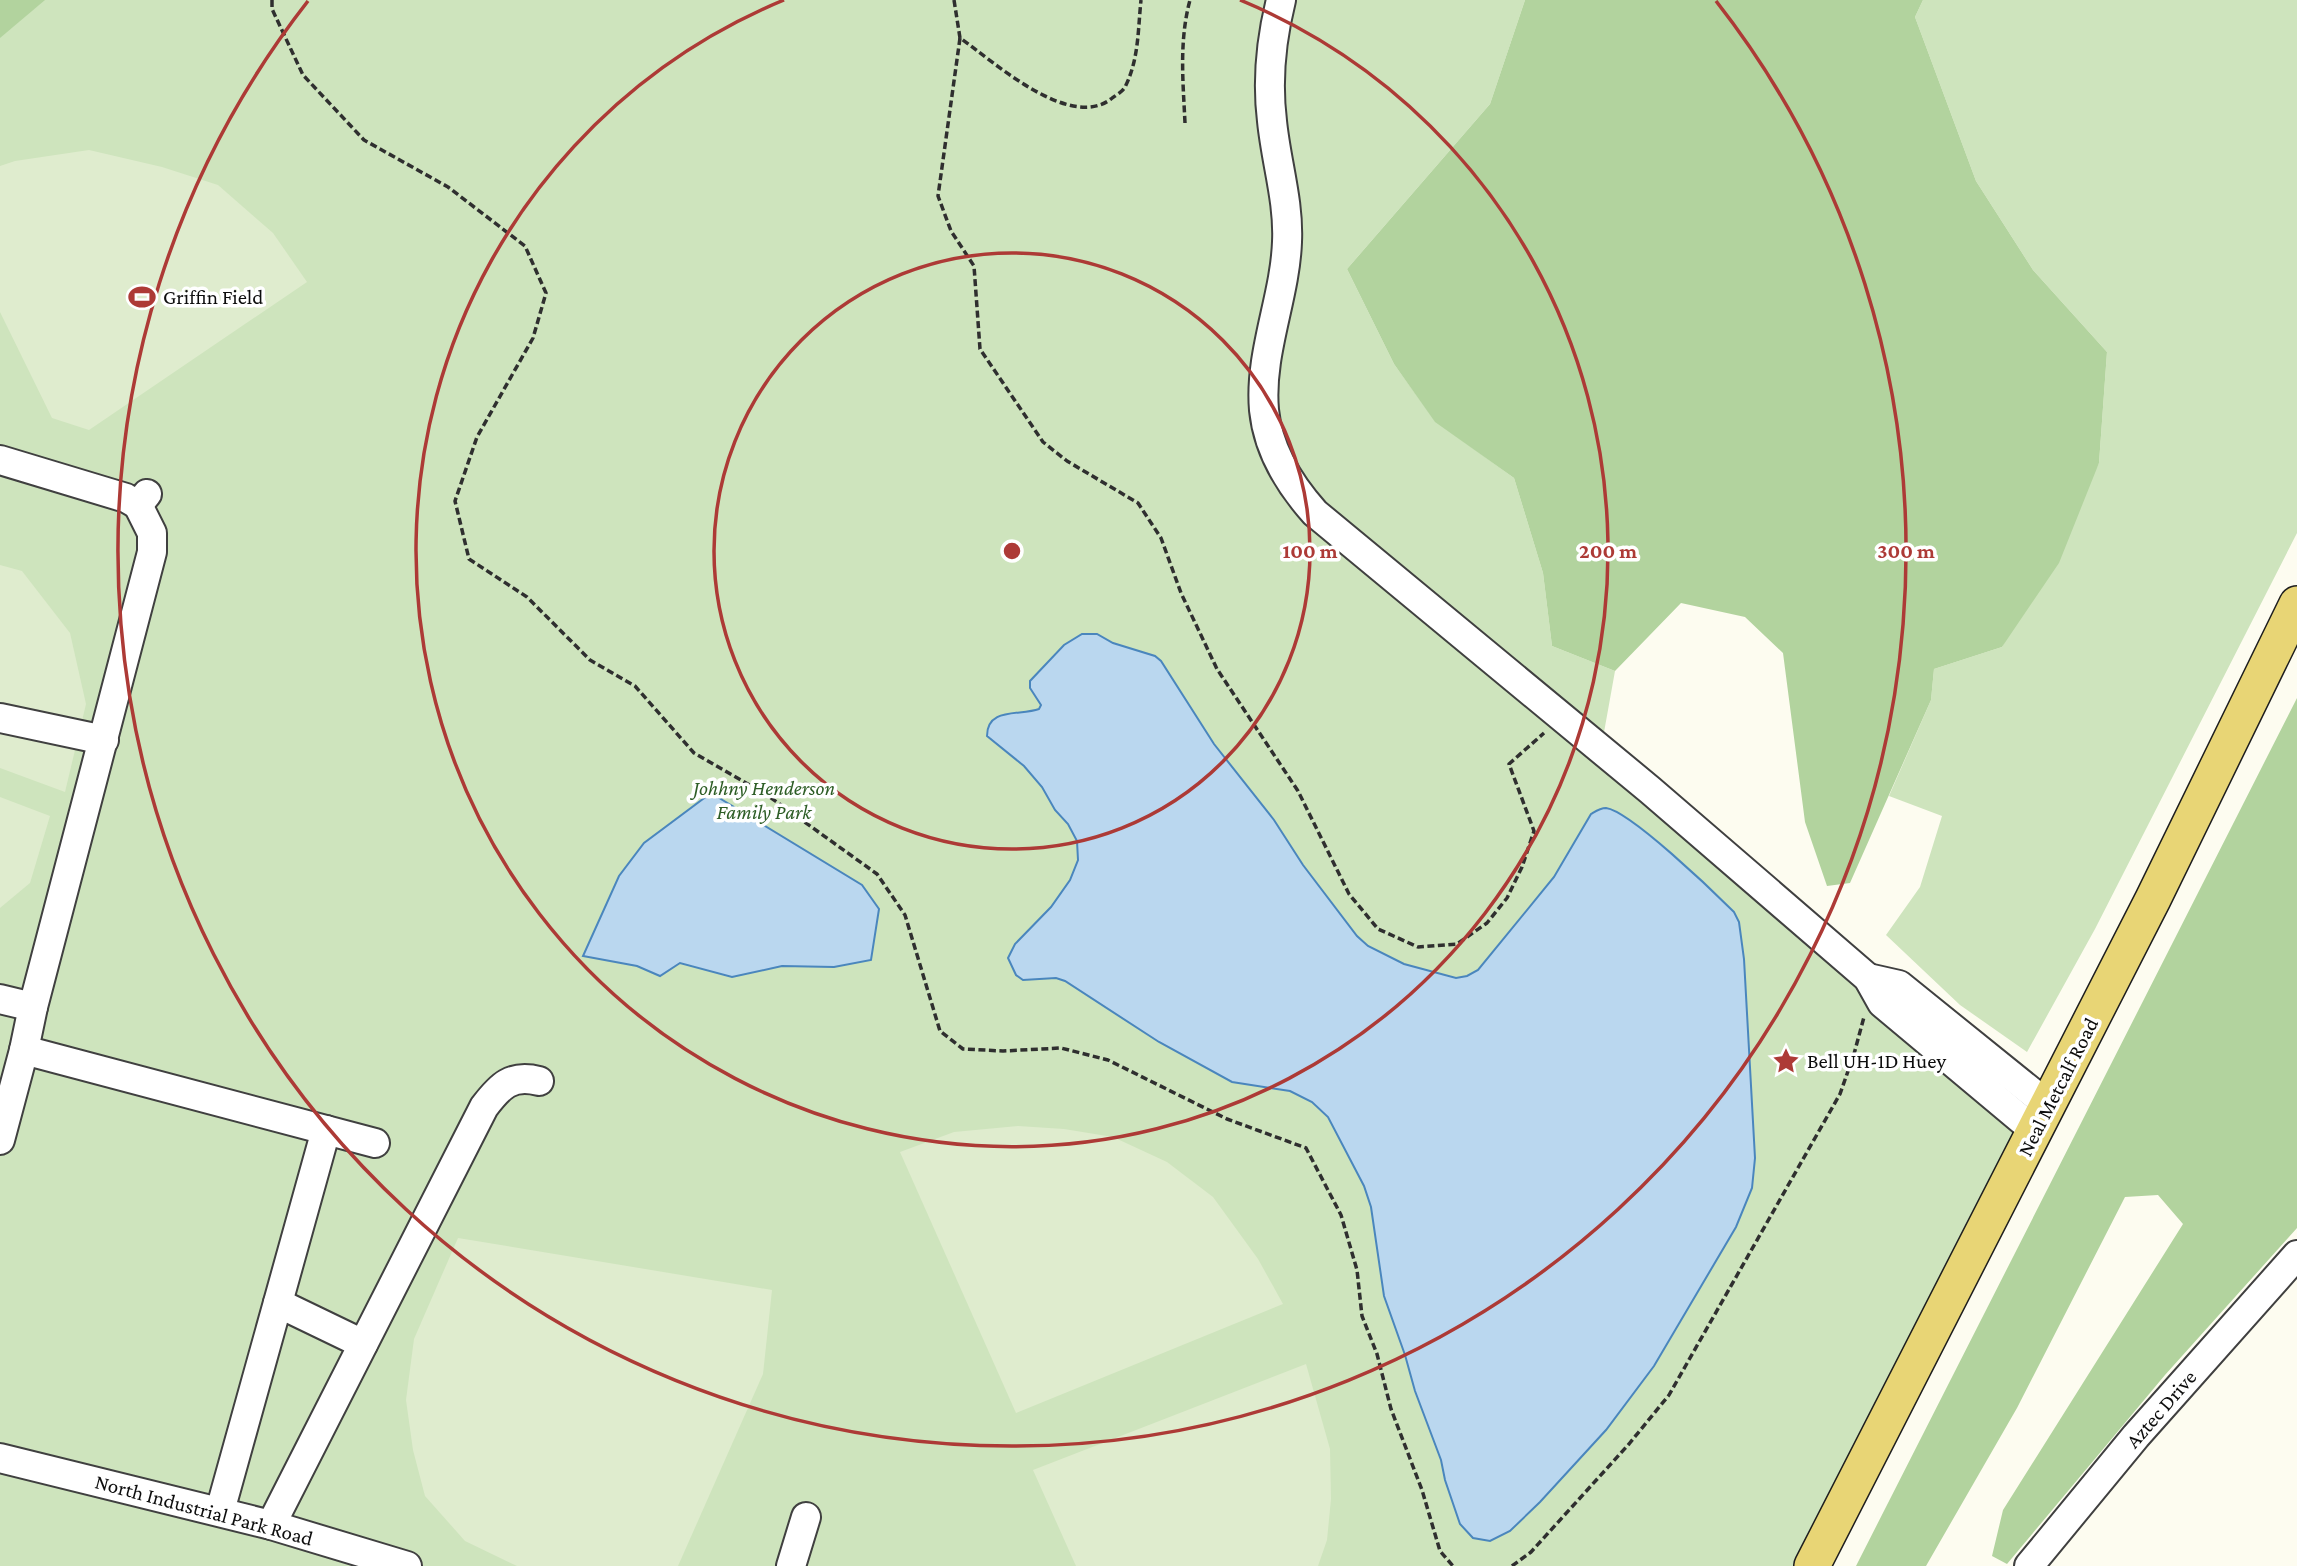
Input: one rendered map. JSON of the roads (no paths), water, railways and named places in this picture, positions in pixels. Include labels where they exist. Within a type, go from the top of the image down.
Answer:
[{"type":"main road","name":"Neal Metcalf Road","points":[[1812,1566],[2153,899],[2297,604]]},
{"type":"street","points":[[1281,0],[1274,28],[1269,75],[1272,122],[1287,220],[1287,245],[1281,293],[1266,362],[1264,408],[1276,455],[1299,495],[1315,513],[1650,790],[1868,978],[1899,985],[2042,1119]]},
{"type":"street","points":[[0,460],[126,498],[142,500],[152,533],[152,552],[0,1140]]},
{"type":"street","points":[[0,718],[104,740]]},
{"type":"street","points":[[0,999],[33,1007]]},
{"type":"street","points":[[24,1050],[375,1143]]},
{"type":"street","points":[[271,1525],[484,1107],[497,1089],[510,1081],[527,1078],[539,1081]]},
{"type":"street","points":[[220,1511],[326,1130]]},
{"type":"street","name":"Aztec Drive","points":[[2043,1561],[2137,1436],[2297,1255]]},
{"type":"street","points":[[278,1303],[363,1344]]},
{"type":"street","name":"North Industrial Park Road","points":[[0,1458],[220,1511],[408,1566]]},
{"type":"street","points":[[791,1566],[806,1517]]},
{"type":"water","points":[[1082,634],[1097,634],[1113,643],[1155,656],[1161,661],[1214,744],[1274,820],[1303,865],[1357,936],[1368,946],[1404,964],[1456,978],[1478,970],[1554,877],[1591,814],[1604,808],[1618,813],[1652,837],[1724,902],[1739,922],[1744,959],[1755,1158],[1752,1188],[1736,1227],[1654,1366],[1606,1430],[1540,1502],[1510,1531],[1490,1541],[1473,1538],[1460,1524],[1441,1460],[1384,1296],[1371,1207],[1364,1186],[1328,1117],[1312,1102],[1290,1091],[1232,1082],[1159,1042],[1065,981],[1056,978],[1023,980],[1016,975],[1008,958],[1015,944],[1051,907],[1070,880],[1078,860],[1077,841],[1042,787],[1024,766],[987,736],[988,727],[992,721],[1006,714],[1039,709],[1041,705],[1030,688],[1030,681],[1064,645]]},
{"type":"water","points":[[711,793],[862,885],[879,909],[871,960],[834,967],[782,966],[732,977],[680,963],[660,976],[637,966],[583,956],[619,876],[644,843]]},
{"type":"place","name":"Griffin Field","points":[[142,297]]},
{"type":"place","name":"Bell UH-1D Huey","points":[[1786,1061]]},
{"type":"park label","name":"Johhny Henderson Family Park","points":[[764,800]]}]
